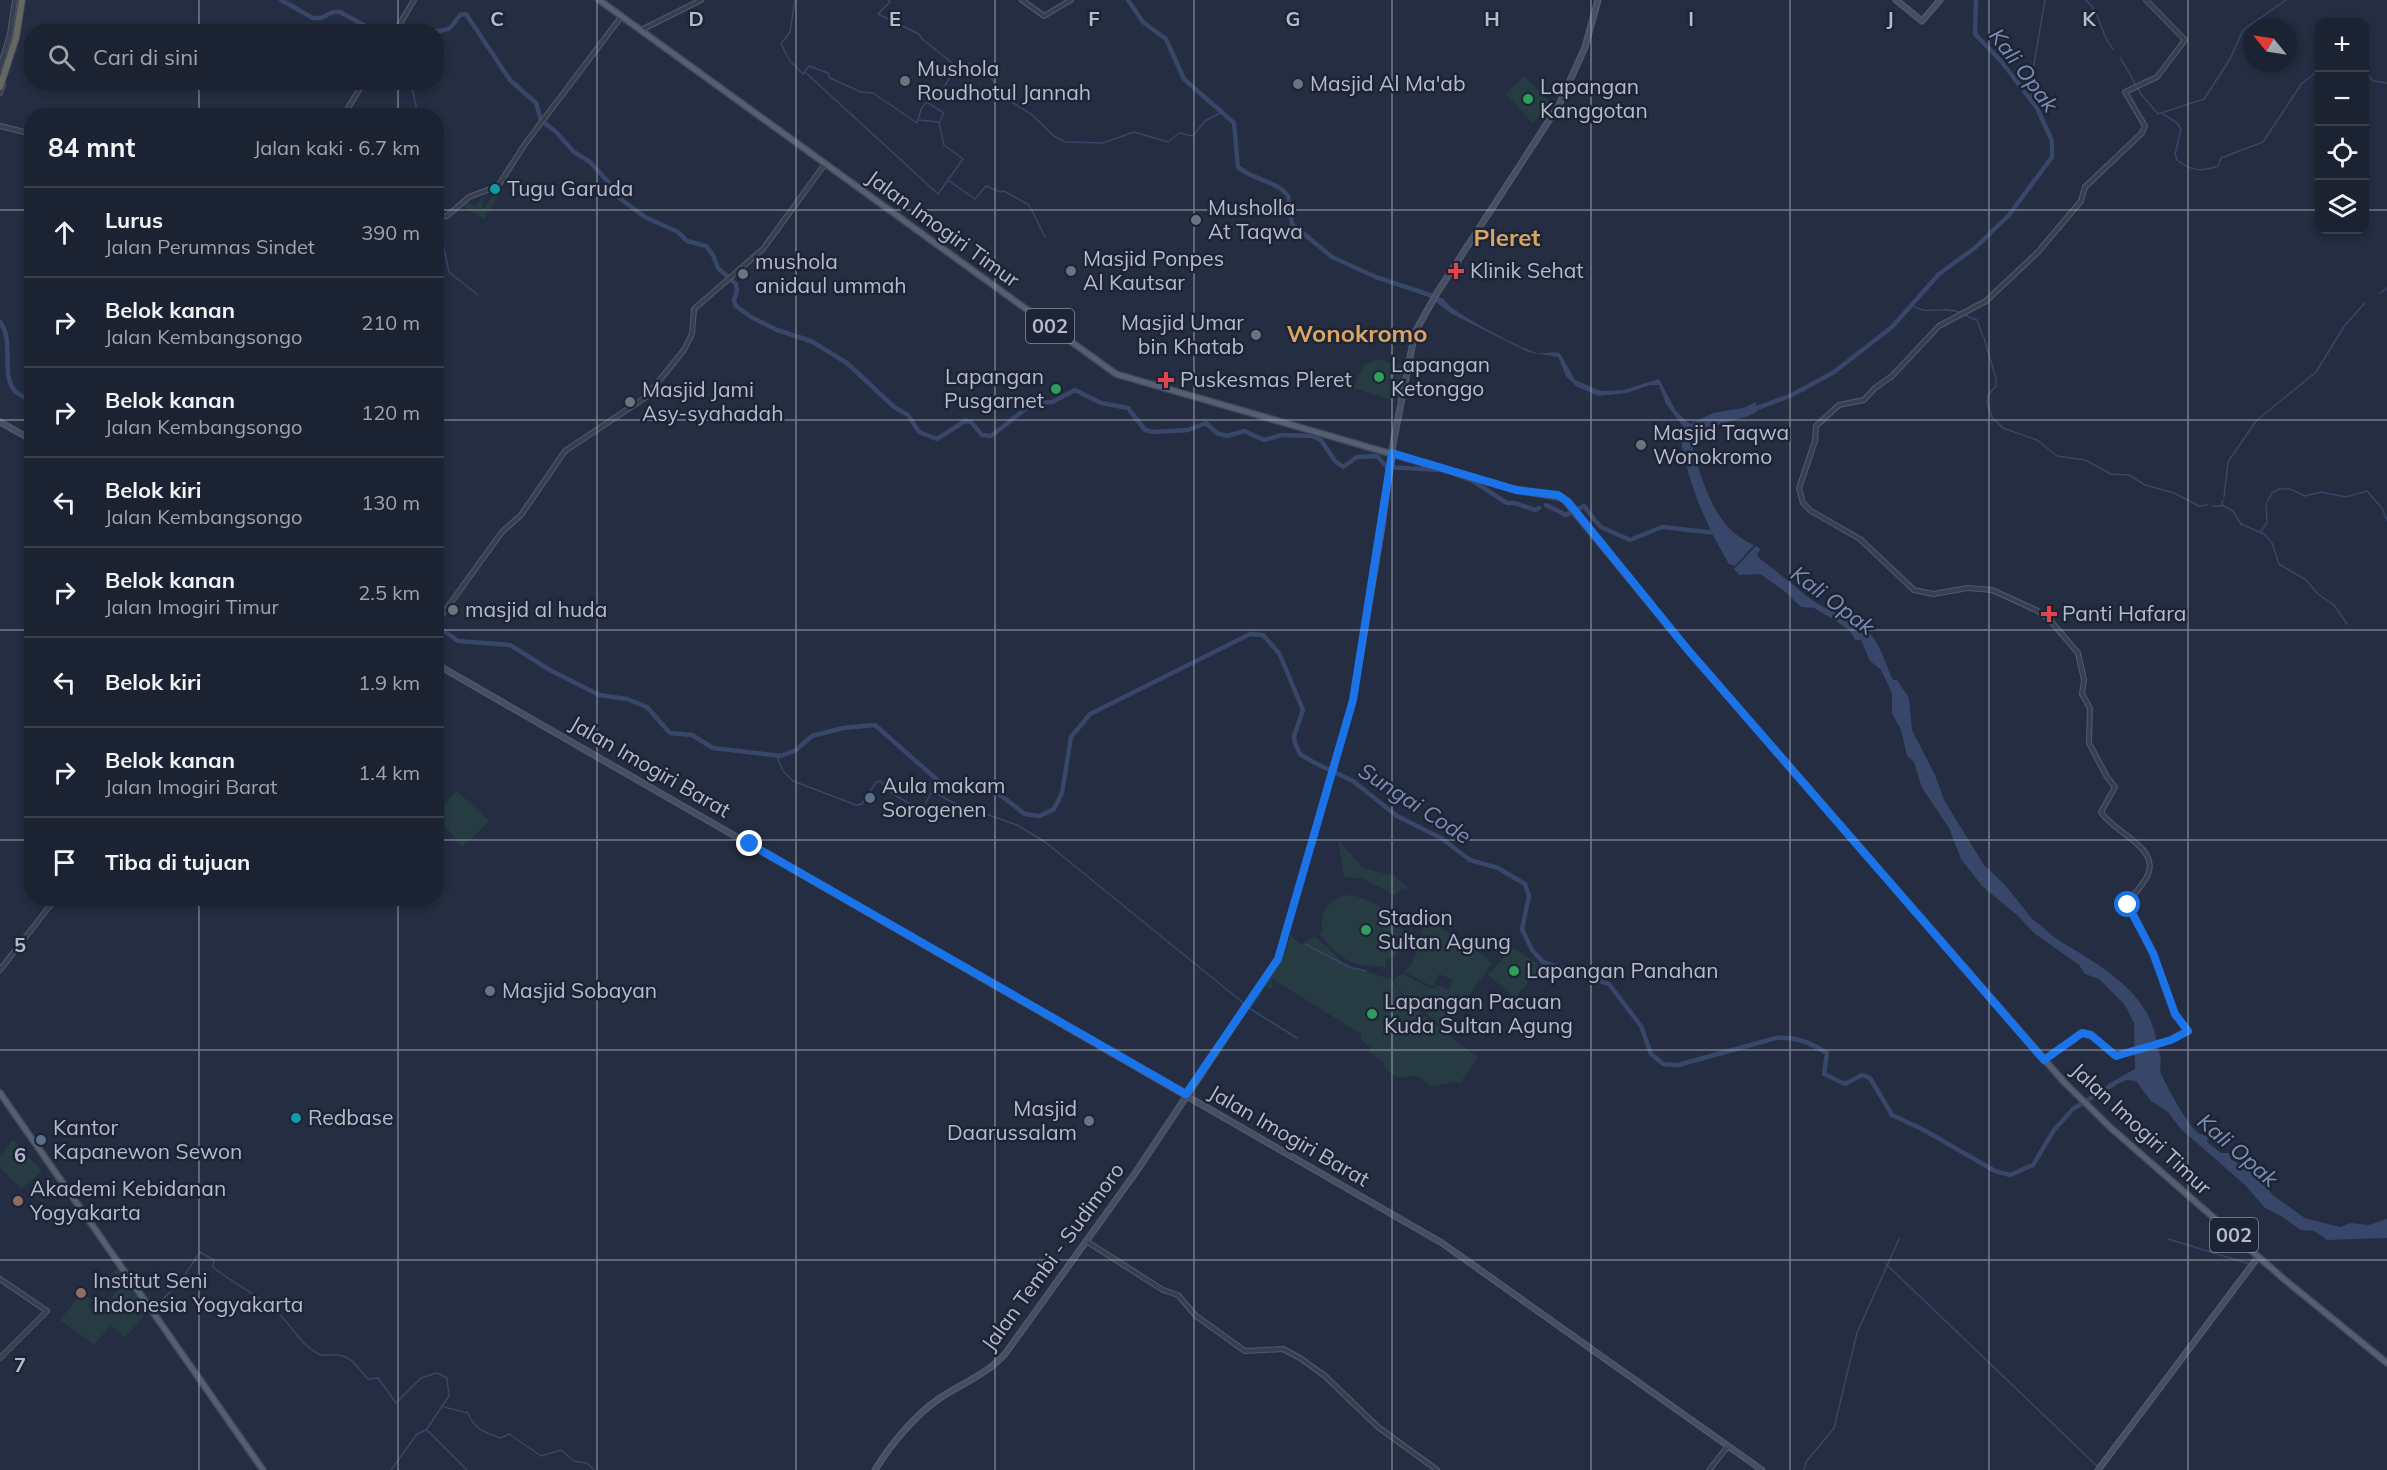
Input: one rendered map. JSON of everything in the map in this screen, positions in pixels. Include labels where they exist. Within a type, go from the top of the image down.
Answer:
[{"type":"highway","points":[[0,78],[13,36],[20,0]]},
{"type":"highway","points":[[0,87],[16,38],[20,0]]},
{"type":"main road","name":"Jalan Imogiri Timur","points":[[599,0],[1116,374],[1516,490],[1558,495],[1568,502],[1688,650],[2044,1060],[2083,1101],[2262,1260],[2387,1363]]},
{"type":"main road","name":"Jalan Tembi - Sudimoro","points":[[875,1470],[918,1418],[938,1400],[984,1372],[1005,1354],[1136,1172],[1278,959],[1353,700],[1392,453],[1413,339],[1436,294],[1558,105],[1583,54],[1598,0]]},
{"type":"main road","points":[[1896,0],[1922,21],[1940,0]]},
{"type":"main road","points":[[0,422],[24,436]]},
{"type":"main road","name":"Jalan Imogiri Barat","points":[[444,669],[1449,1247],[1762,1470]]},
{"type":"main road","points":[[0,1093],[263,1470]]},
{"type":"main road","points":[[2099,1469],[2255,1261],[2255,1253]]},
{"type":"main road","points":[[2255,1261],[2262,1260]]},
{"type":"street","points":[[0,68],[20,0]]},
{"type":"street","points":[[0,93],[16,41],[20,0]]},
{"type":"street","points":[[400,24],[414,0]]},
{"type":"street","points":[[640,30],[701,0]]},
{"type":"street","points":[[1022,0],[1041,15],[1071,0]]},
{"type":"street","points":[[2044,1060],[2082,1033],[2091,1035],[2114,1056],[2159,1044],[2188,1031],[2175,1014],[2156,960],[2128,907],[2147,878],[2150,865],[2145,852],[2119,832],[2101,812],[2115,787],[2107,777],[2089,743],[2090,708],[2082,694],[2084,680],[2078,653],[2049,619],[2036,610],[1992,590],[1968,588],[1933,594],[1914,590],[1860,539],[1810,511],[1803,502],[1800,491],[1818,423],[1842,404],[1864,400],[1875,388],[1892,376],[1939,326],[1972,310],[1991,296],[2044,246],[2081,201],[2086,186],[2144,131],[2145,126],[2125,92],[2157,77],[2186,40],[2146,0]]},
{"type":"street","points":[[444,217],[464,200],[498,186],[542,122],[621,16]]},
{"type":"street","points":[[349,108],[359,90]]},
{"type":"street","points":[[0,126],[24,132]]},
{"type":"street","points":[[444,612],[502,532],[521,515],[566,451],[646,398],[684,350],[692,334],[694,309],[763,249],[825,164]]},
{"type":"street","points":[[0,970],[50,906]]},
{"type":"street","points":[[1086,1240],[1164,1291],[1178,1295],[1196,1316],[1245,1350],[1283,1349],[1300,1358],[1325,1376],[1378,1427],[1437,1470]]},
{"type":"street","points":[[0,1279],[47,1311],[0,1358]]},
{"type":"street","points":[[1709,1470],[1728,1446]]},
{"type":"shaded area","name":"Lapangan Kanggotan","points":[[1524,76],[1552,104],[1533,123],[1505,94]]},
{"type":"shaded area","points":[[493,194],[498,196],[484,219],[461,205],[465,201],[476,206],[482,197],[484,201],[481,206],[484,208]]},
{"type":"shaded area","name":"Lapangan Ketonggo","points":[[1377,359],[1403,366],[1397,402],[1353,388],[1364,365]]},
{"type":"shaded area","points":[[457,791],[490,821],[462,847],[444,825],[444,804]]},
{"type":"shaded area","points":[[1338,839],[1363,868],[1395,876],[1407,889],[1405,890],[1404,887],[1395,895],[1363,879],[1344,877]]},
{"type":"shaded area","name":"Stadion Sultan Agung","points":[[1348,895],[1373,903],[1386,911],[1403,931],[1405,942],[1399,952],[1385,961],[1387,968],[1351,962],[1333,949],[1319,933],[1323,931],[1322,918],[1326,907],[1335,899]]},
{"type":"shaded area","points":[[1429,921],[1472,947],[1492,963],[1445,1031],[1418,1006],[1406,999],[1394,980],[1402,973],[1432,989],[1438,985],[1449,989],[1453,980],[1439,974],[1433,987],[1404,972],[1415,958],[1424,926]]},
{"type":"shaded area","name":"Lapangan Pacuan Kuda Sultan Agung","points":[[1291,933],[1294,939],[1301,944],[1315,936],[1345,964],[1393,980],[1407,1002],[1478,1058],[1462,1080],[1463,1083],[1454,1082],[1432,1087],[1418,1076],[1397,1077],[1383,1067],[1385,1063],[1369,1052],[1371,1048],[1361,1040],[1361,1034],[1270,978],[1273,982],[1271,990],[1266,987],[1252,1008],[1250,1006],[1278,962],[1285,939],[1289,940]]},
{"type":"shaded area","name":"Lapangan Panahan","points":[[1513,947],[1541,967],[1515,998],[1488,975]]},
{"type":"shaded area","points":[[13,1140],[42,1171],[21,1189],[0,1167],[0,1155]]},
{"type":"shaded area","points":[[119,1267],[149,1310],[125,1338],[111,1325],[94,1345],[60,1320],[81,1293],[92,1300],[88,1307],[97,1313],[102,1306],[106,1308],[120,1285],[107,1277]]},
{"type":"water","points":[[1427,292],[1444,299],[1458,312],[1517,345],[1537,353],[1560,353],[1575,380],[1601,391],[1623,390],[1659,379],[1676,411],[1690,424],[1713,413],[1743,408],[1756,402],[1757,412],[1708,428],[1697,437],[1693,447],[1705,488],[1716,511],[1732,531],[1754,545],[1735,566],[1729,564],[1706,520],[1694,489],[1681,441],[1687,436],[1685,429],[1666,404],[1659,385],[1650,385],[1627,393],[1598,396],[1576,386],[1566,376],[1558,357],[1528,352],[1452,314],[1426,295]]},
{"type":"water","points":[[1756,546],[1761,549],[1757,554],[1760,559],[1801,592],[1815,602],[1851,620],[1871,635],[1893,680],[1897,680],[1909,698],[1912,730],[1935,775],[1944,800],[1984,865],[2006,886],[2033,920],[2054,937],[2106,970],[2139,1002],[2154,1029],[2161,1057],[2160,1071],[2163,1079],[2178,1106],[2196,1131],[2208,1137],[2207,1142],[2221,1153],[2229,1153],[2231,1159],[2248,1169],[2274,1196],[2305,1218],[2340,1227],[2351,1223],[2369,1225],[2387,1219],[2387,1238],[2327,1240],[2314,1231],[2301,1230],[2265,1208],[2245,1185],[2181,1129],[2168,1112],[2151,1101],[2136,1081],[2126,1080],[2108,1089],[2108,1084],[2135,1069],[2134,1023],[2125,1005],[2099,979],[2085,974],[2079,965],[2034,933],[2018,916],[1982,886],[1961,859],[1949,828],[1922,788],[1914,762],[1907,756],[1901,730],[1892,713],[1892,693],[1881,670],[1870,661],[1861,640],[1855,640],[1850,631],[1839,623],[1814,608],[1801,607],[1783,590],[1760,574],[1739,575],[1734,569]]},
{"type":"waterway","points":[[281,0],[313,18],[340,12],[362,24]]},
{"type":"waterway","points":[[795,0],[790,32],[781,44],[790,61],[803,74],[809,66],[828,73],[830,78],[861,92],[873,93],[917,123],[922,107],[944,87],[955,69],[964,63],[985,67],[998,89],[1010,101],[1031,114],[1054,136],[1065,142],[1103,143],[1134,132],[1168,142],[1179,133],[1193,136],[1205,121],[1220,113]]},
{"type":"waterway","points":[[888,0],[890,2],[878,14],[919,34],[922,39],[956,66]]},
{"type":"waterway","points":[[1128,0],[1143,22],[1166,39],[1184,79],[1234,123],[1238,167],[1250,175],[1271,183],[1288,196],[1292,224],[1332,257],[1376,277],[1430,295]]},
{"type":"waterway","name":"Kali Opak","points":[[1752,410],[1792,395],[1834,372],[1892,327],[1939,274],[1976,247],[2009,215],[2052,157],[2052,141],[2037,108],[2001,61],[1975,34],[1976,0]]},
{"type":"waterway","points":[[2031,100],[2033,70],[2045,0]]},
{"type":"waterway","points":[[2086,0],[2095,11],[2105,37],[2113,49]]},
{"type":"waterway","points":[[2120,57],[2141,94],[2158,114],[2204,99],[2230,59],[2243,30],[2286,0]]},
{"type":"waterway","points":[[444,30],[448,29],[460,15],[466,14],[510,80],[536,103],[541,120],[556,132],[574,152],[590,162],[611,185],[618,197],[645,217],[678,232],[687,241],[706,246],[713,255],[718,268],[736,284],[737,291],[734,301],[736,306],[751,317],[777,330],[811,341],[847,363],[894,407],[908,415],[919,432],[937,439],[965,421],[971,422],[982,435],[991,436],[1033,403],[1052,402],[1075,390],[1101,403],[1128,408],[1145,430],[1153,432],[1188,430],[1206,423],[1217,433],[1227,436],[1244,431],[1264,440],[1282,435],[1312,436],[1321,440],[1335,461],[1343,467],[1357,457],[1377,456],[1387,467],[1439,470]]},
{"type":"waterway","points":[[805,72],[938,194],[963,159],[944,145],[939,123],[944,113],[928,103]]},
{"type":"waterway","points":[[2163,114],[2177,123],[2181,129],[2175,154],[2177,160],[2192,168],[2202,170],[2212,168],[2218,166],[2221,158],[2263,142],[2302,83],[2316,72]]},
{"type":"waterway","points":[[2366,72],[2373,81],[2387,83]]},
{"type":"waterway","points":[[413,90],[416,108]]},
{"type":"waterway","points":[[919,120],[938,122]]},
{"type":"waterway","points":[[949,181],[975,199],[986,186],[1000,192],[1004,191],[1029,205],[1045,237]]},
{"type":"waterway","points":[[444,248],[449,272],[478,295]]},
{"type":"waterway","points":[[2380,293],[2387,288]]},
{"type":"waterway","points":[[2224,497],[2228,462],[2256,421],[2316,372],[2345,325],[2365,303]]},
{"type":"waterway","points":[[1912,305],[1923,310],[1949,310],[1961,313]]},
{"type":"waterway","points":[[1964,315],[1977,320],[1983,337]]},
{"type":"waterway","name":"Sungai Code","points":[[0,322],[7,339],[8,376],[15,391],[24,397]]},
{"type":"waterway","points":[[1984,338],[1995,375]]},
{"type":"waterway","points":[[1996,377],[1996,386],[1988,395],[1987,402],[1992,417],[2003,428],[2037,440],[2057,456],[2085,460],[2111,474],[2129,475],[2145,485],[2174,493],[2199,506],[2207,505]]},
{"type":"waterway","points":[[1456,475],[1473,481],[1507,503],[1515,503],[1535,510],[1539,508]]},
{"type":"waterway","points":[[2267,502],[2272,493],[2279,489],[2290,489],[2305,496],[2321,492],[2346,497],[2367,491],[2382,508],[2387,520]]},
{"type":"waterway","points":[[2212,506],[2221,506],[2223,500]]},
{"type":"waterway","points":[[2261,531],[2267,523],[2266,504]]},
{"type":"waterway","points":[[1546,505],[1566,515],[1573,511]]},
{"type":"waterway","points":[[2222,505],[2233,511],[2241,524],[2264,534],[2272,543],[2279,564],[2306,580],[2318,594],[2334,605],[2347,624]]},
{"type":"waterway","points":[[1576,510],[1584,506],[1591,515]]},
{"type":"waterway","points":[[1592,517],[1601,527],[1630,540],[1662,527],[1716,533]]},
{"type":"waterway","name":"Sungai Code","points":[[444,631],[458,641],[510,645],[550,670],[599,695],[627,699],[647,707],[670,733],[692,735],[713,748],[781,756],[796,750],[812,736],[843,728],[875,725],[942,784],[961,791],[996,792],[1025,814],[1040,816],[1054,809],[1062,793],[1071,737],[1090,714],[1250,634],[1263,635],[1279,653],[1303,710],[1294,736],[1300,754],[1353,781],[1397,816],[1441,838],[1470,860],[1498,868],[1525,884],[1529,896],[1522,929],[1532,950],[1543,962],[1609,984],[1641,1026],[1651,1054],[1663,1064],[1678,1065],[1776,1038],[1803,1041],[1827,1053],[1824,1074],[1845,1084],[1862,1075],[1870,1078],[1892,1115],[1924,1130],[1995,1171],[2010,1175],[2033,1165],[2054,1130],[2073,1109],[2114,1084]]},
{"type":"waterway","points":[[777,756],[783,771],[793,781],[856,805],[862,804],[876,782],[880,781],[893,794],[922,811],[930,794],[935,793],[967,810],[972,809],[1017,825],[1045,842],[1252,1010],[1297,1038]]},
{"type":"waterway","points":[[1305,944],[1349,967],[1366,971]]},
{"type":"waterway","points":[[1804,1470],[1806,1462],[1834,1428],[1857,1333],[1899,1239]]},
{"type":"waterway","points":[[2168,1239],[2250,1264]]},
{"type":"waterway","points":[[152,1310],[180,1282],[200,1252],[214,1260],[213,1267],[277,1312],[312,1350],[321,1355],[348,1358],[368,1379],[378,1378],[396,1403],[421,1378],[437,1373],[447,1378],[449,1396],[426,1430],[417,1434],[391,1470]]},
{"type":"waterway","points":[[1886,1264],[2098,1467]]},
{"type":"waterway","points":[[444,1407],[468,1413],[481,1430],[501,1438],[509,1434],[541,1456],[561,1450],[574,1461],[587,1463],[594,1470]]},
{"type":"waterway","points":[[427,1430],[467,1470]]},
{"type":"place","name":"Mushola Roudhotul Jannah","points":[[905,81]]},
{"type":"place","name":"Masjid Al Ma'ab","points":[[1298,84]]},
{"type":"place","name":"Lapangan Kanggotan","points":[[1528,99]]},
{"type":"place","name":"Tugu Garuda","points":[[495,189]]},
{"type":"place","name":"Musholla At Taqwa","points":[[1196,220]]},
{"type":"place","name":"Masjid Ponpes Al Kautsar","points":[[1071,271]]},
{"type":"place","name":"Klinik Sehat","points":[[1456,271]]},
{"type":"place","name":"mushola anidaul ummah","points":[[743,274]]},
{"type":"place","name":"Masjid Umar bin Khatab","points":[[1256,335]]},
{"type":"place","name":"Lapangan Ketonggo","points":[[1379,377]]},
{"type":"place","name":"Puskesmas Pleret","points":[[1166,380]]},
{"type":"place","name":"Lapangan Pusgarnet","points":[[1056,389]]},
{"type":"place","name":"Masjid Jami Asy-syahadah","points":[[630,402]]},
{"type":"place","name":"Masjid Taqwa Wonokromo","points":[[1641,445]]},
{"type":"place","name":"masjid al huda","points":[[453,610]]},
{"type":"place","name":"Panti Hafara","points":[[2049,614]]},
{"type":"place","name":"Aula makam Sorogenen","points":[[870,798]]},
{"type":"place","name":"Stadion Sultan Agung","points":[[1366,930]]},
{"type":"place","name":"Lapangan Panahan","points":[[1514,971]]},
{"type":"place","name":"Masjid Sobayan","points":[[490,991]]},
{"type":"place","name":"Lapangan Pacuan Kuda Sultan Agung","points":[[1372,1014]]},
{"type":"place","name":"Redbase","points":[[296,1118]]},
{"type":"place","name":"Masjid Daarussalam","points":[[1089,1121]]},
{"type":"place","name":"Kantor Kapanewon Sewon","points":[[41,1140]]},
{"type":"place","name":"Akademi Kebidanan Yogyakarta","points":[[18,1201]]},
{"type":"place","name":"Institut Seni Indonesia Yogyakarta","points":[[81,1293]]},
{"type":"district","name":"Pleret","points":[[1507,238]]},
{"type":"district","name":"Wonokromo","points":[[1357,334]]},
{"type":"route","points":[[750,844],[1186,1094],[1278,959],[1353,700],[1390,479],[1392,453],[1516,490],[1558,495],[1568,502],[1688,650],[2044,1060],[2082,1033],[2091,1035],[2116,1056],[2177,1038],[2188,1031],[2175,1014],[2153,953],[2128,905]]}]
